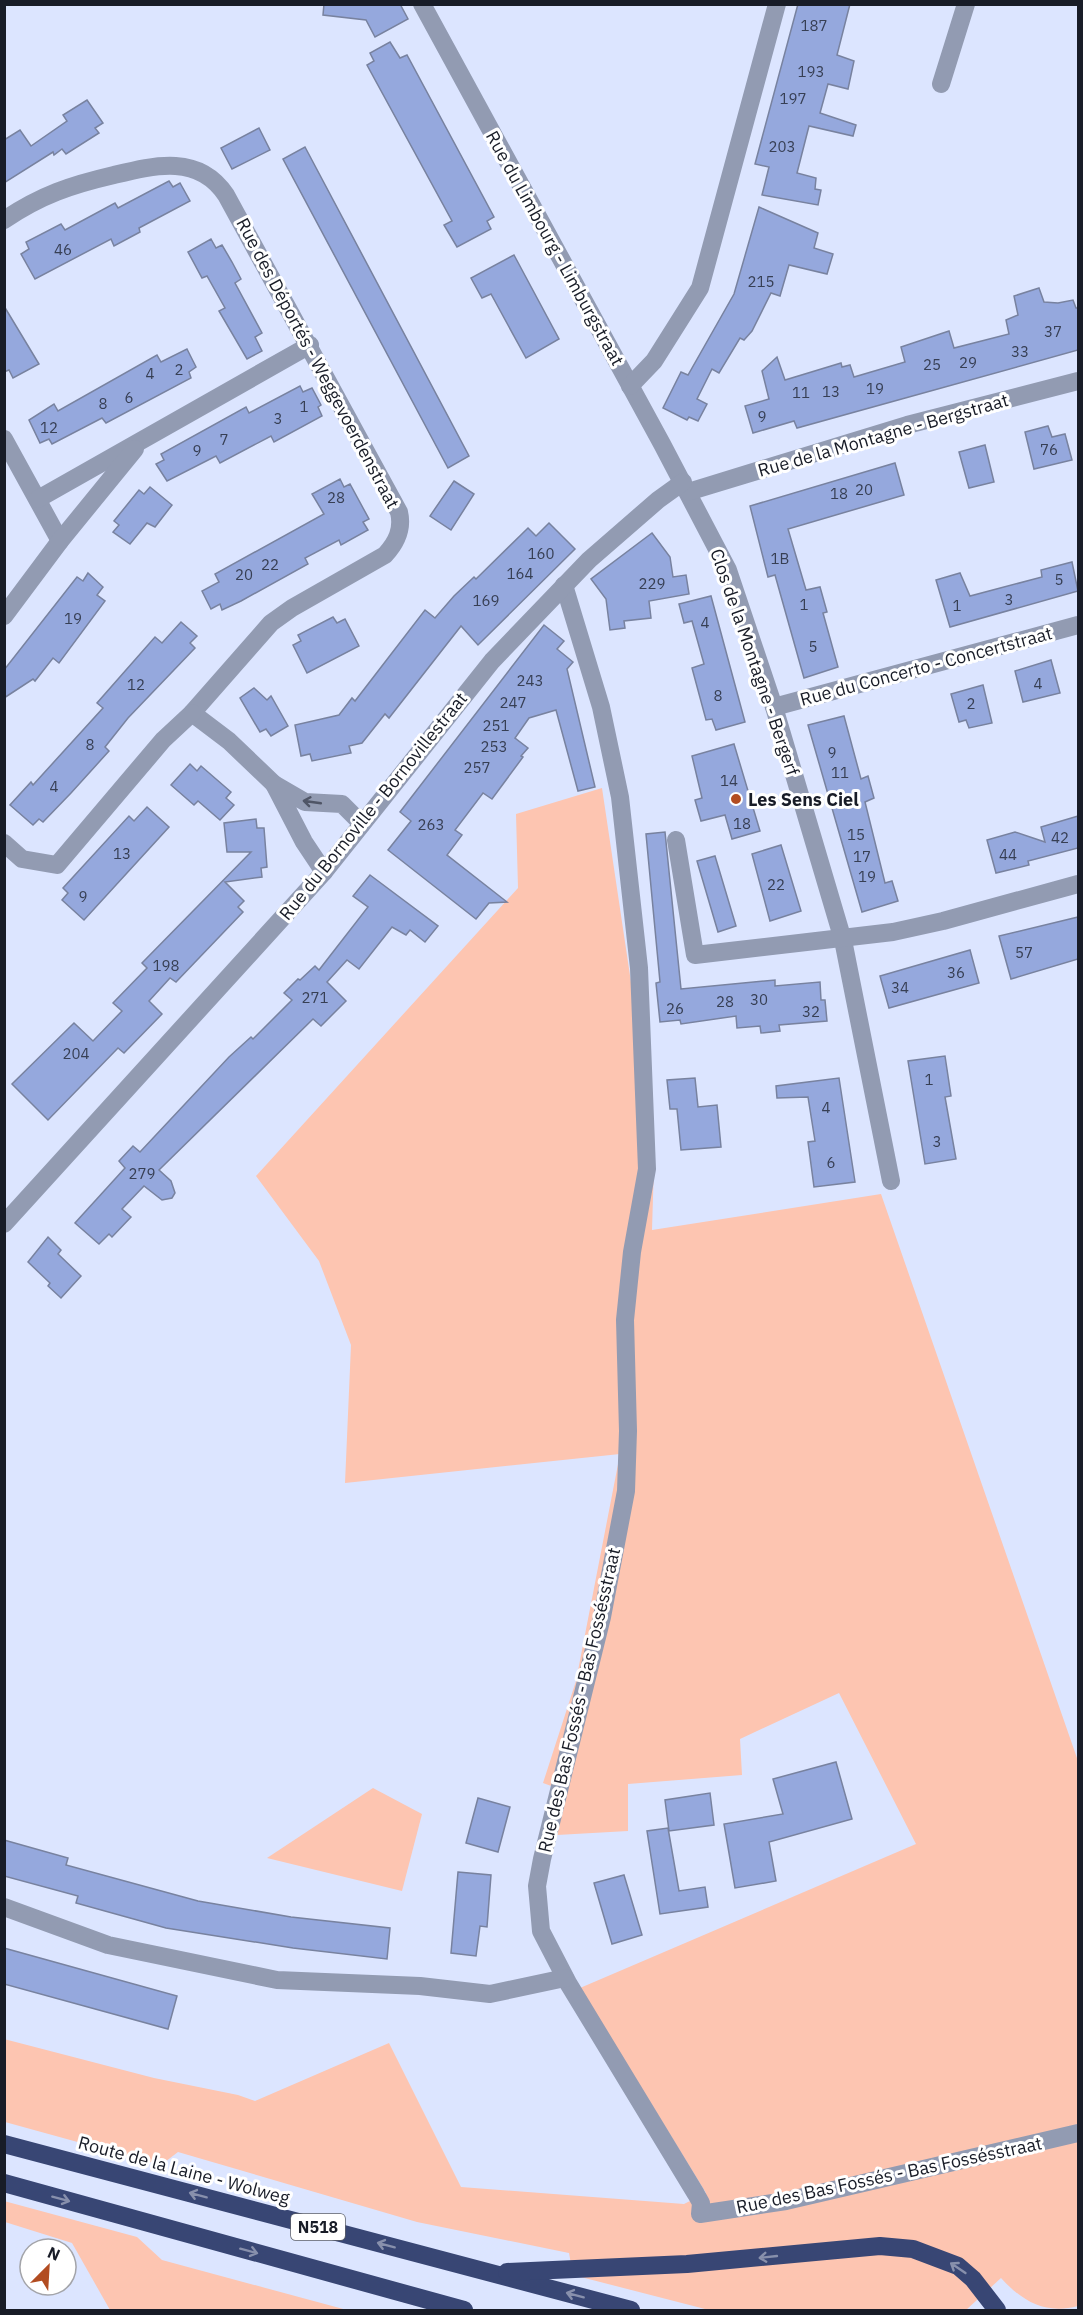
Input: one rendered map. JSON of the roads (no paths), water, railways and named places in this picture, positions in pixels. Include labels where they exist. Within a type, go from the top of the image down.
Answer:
[{"type":"highway","name":"Route de la Laine - Wolweg","points":[[4,2144],[631,2310]]},
{"type":"highway","name":"N518","points":[[4,2183],[464,2310]]},
{"type":"highway","points":[[492,2273],[687,2264],[880,2246],[913,2249],[958,2266],[972,2279],[997,2310]]},
{"type":"street","name":"Rue du Limbourg - Limburgstraat","points":[[422,4],[685,487]]},
{"type":"street","points":[[630,386],[654,361],[689,308],[704,277],[777,4]]},
{"type":"street","points":[[941,84],[966,4]]},
{"type":"street","name":"Rue des Déportés - Weggevoerdenstraat","points":[[4,220],[38,198],[90,181],[161,164],[186,166],[201,171],[215,181],[226,195],[310,345],[399,512],[400,531],[385,555],[292,608],[271,624],[164,741],[57,865],[22,859],[4,843]]},
{"type":"street","points":[[38,499],[310,345]]},
{"type":"street","name":"Rue de la Montagne - Bergstraat","points":[[685,487],[907,425],[1078,381]]},
{"type":"street","points":[[4,439],[60,541]]},
{"type":"street","points":[[4,616],[60,541],[142,440]]},
{"type":"street","name":"Rue du Bornoville - Bornovillestraat","points":[[4,1224],[324,872],[483,671],[564,585],[657,500],[685,487]]},
{"type":"street","name":"Clos de la Montagne - Bergerf","points":[[685,487],[728,570],[774,707],[843,940],[891,1181]]},
{"type":"street","name":"Rue des Bas Fossés - Bas Fossésstraat","points":[[564,585],[601,707],[620,797],[639,968],[647,1169],[632,1252],[625,1320],[628,1431],[626,1491],[602,1617],[551,1815],[537,1886],[541,1931],[565,1978],[696,2194],[701,2203],[700,2214],[786,2201],[1007,2152],[1078,2133]]},
{"type":"street","name":"Rue du Concerto - Concertstraat","points":[[774,707],[1078,625]]},
{"type":"street","points":[[192,713],[229,741],[274,784],[305,802],[342,804],[362,824]]},
{"type":"street","points":[[274,784],[303,842],[324,872]]},
{"type":"street","points":[[676,840],[695,955],[843,940],[918,927],[1078,884]]},
{"type":"street","points":[[4,1907],[108,1945],[277,1980],[420,1986],[490,1994],[565,1978]]},
{"type":"place","name":"Les Sens Ciel","points":[[736,799]]}]
